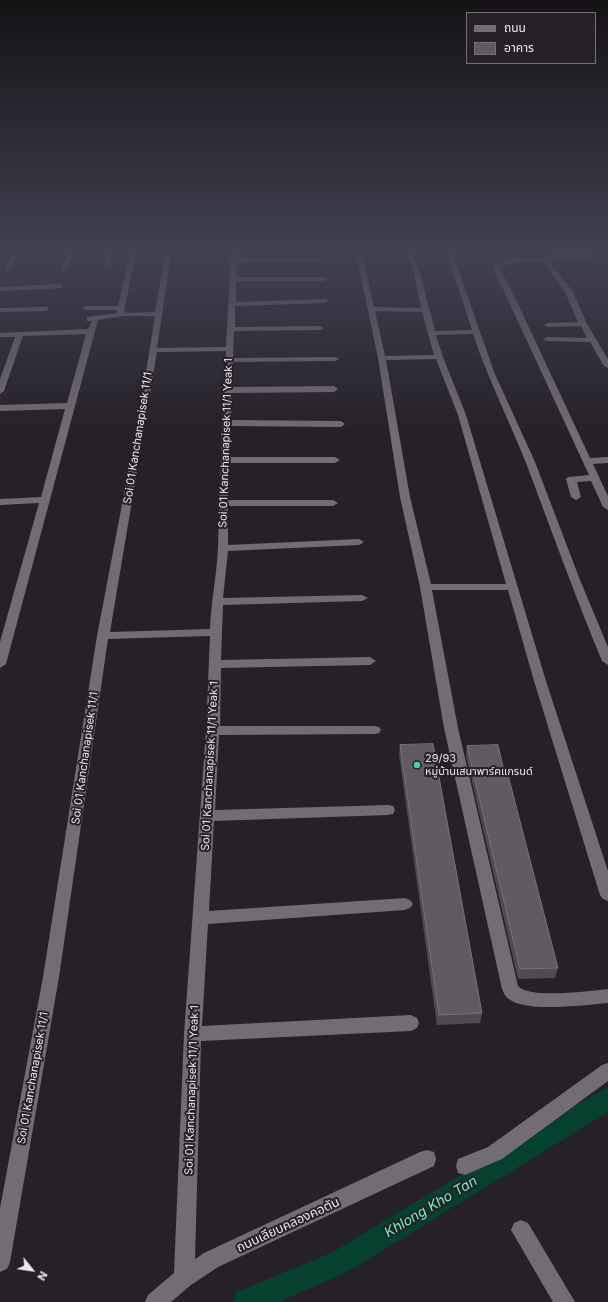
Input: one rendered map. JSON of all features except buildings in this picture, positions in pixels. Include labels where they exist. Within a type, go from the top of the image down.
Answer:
[{"type":"street","points":[[0,664],[5,628],[44,500],[93,320],[110,318],[116,315]]},
{"type":"street","name":"Soi 01 Kanchanapisek 11/1","points":[[0,1262],[52,977],[103,636],[124,528],[158,315]]},
{"type":"street","name":"Soi 01 Kanchanapisek 11/1 Yeak 1","points":[[184,1278],[193,1034],[213,731],[217,602],[223,548],[223,503],[232,315]]},
{"type":"street","points":[[373,315],[382,358],[404,497],[426,587],[451,728],[510,989],[516,995],[528,999],[583,999],[608,996]]},
{"type":"street","points":[[427,315],[439,358],[462,415],[540,681],[608,895]]},
{"type":"street","points":[[471,315],[490,372],[530,462],[574,580],[608,661]]},
{"type":"street","points":[[519,315],[608,507]]},
{"type":"street","points":[[578,315],[582,324],[608,366]]},
{"type":"street","points":[[548,325],[582,324]]},
{"type":"street","points":[[232,329],[320,328]]},
{"type":"street","points":[[432,330],[476,329]]},
{"type":"street","points":[[0,335],[91,331]]},
{"type":"street","points":[[0,391],[20,334]]},
{"type":"street","points":[[546,339],[593,340]]},
{"type":"street","points":[[153,350],[335,359]]},
{"type":"street","points":[[382,358],[439,358]]},
{"type":"street","points":[[228,390],[334,389]]},
{"type":"street","points":[[0,408],[69,406]]},
{"type":"street","points":[[227,423],[341,424]]},
{"type":"street","points":[[225,460],[335,460]]},
{"type":"street","points":[[587,461],[608,460]]},
{"type":"street","points":[[576,497],[571,479],[595,478]]},
{"type":"street","points":[[0,502],[44,500]]},
{"type":"street","points":[[223,503],[333,503]]},
{"type":"street","points":[[223,548],[359,542]]},
{"type":"street","points":[[426,587],[513,587]]},
{"type":"street","points":[[217,602],[362,598]]},
{"type":"street","points":[[103,636],[216,632]]},
{"type":"street","points":[[215,664],[370,661]]},
{"type":"street","points":[[213,731],[374,730]]},
{"type":"street","points":[[207,816],[388,810]]},
{"type":"street","points":[[200,918],[405,904]]},
{"type":"street","points":[[193,1034],[411,1023]]},
{"type":"street","points":[[465,1166],[495,1153],[608,1071]]},
{"type":"street","name":"ถนนเลียบคลองคอตัน","points":[[155,1302],[184,1278],[211,1260],[427,1159]]},
{"type":"street","points":[[521,1230],[565,1302]]},
{"type":"waterway","name":"Khlong Kho Tan","points":[[247,1302],[342,1261],[608,1099]]},
{"type":"place","name":"29/93 หมู่บ้านเสนาพาร์คแกรนด์","points":[[417,765]]}]
